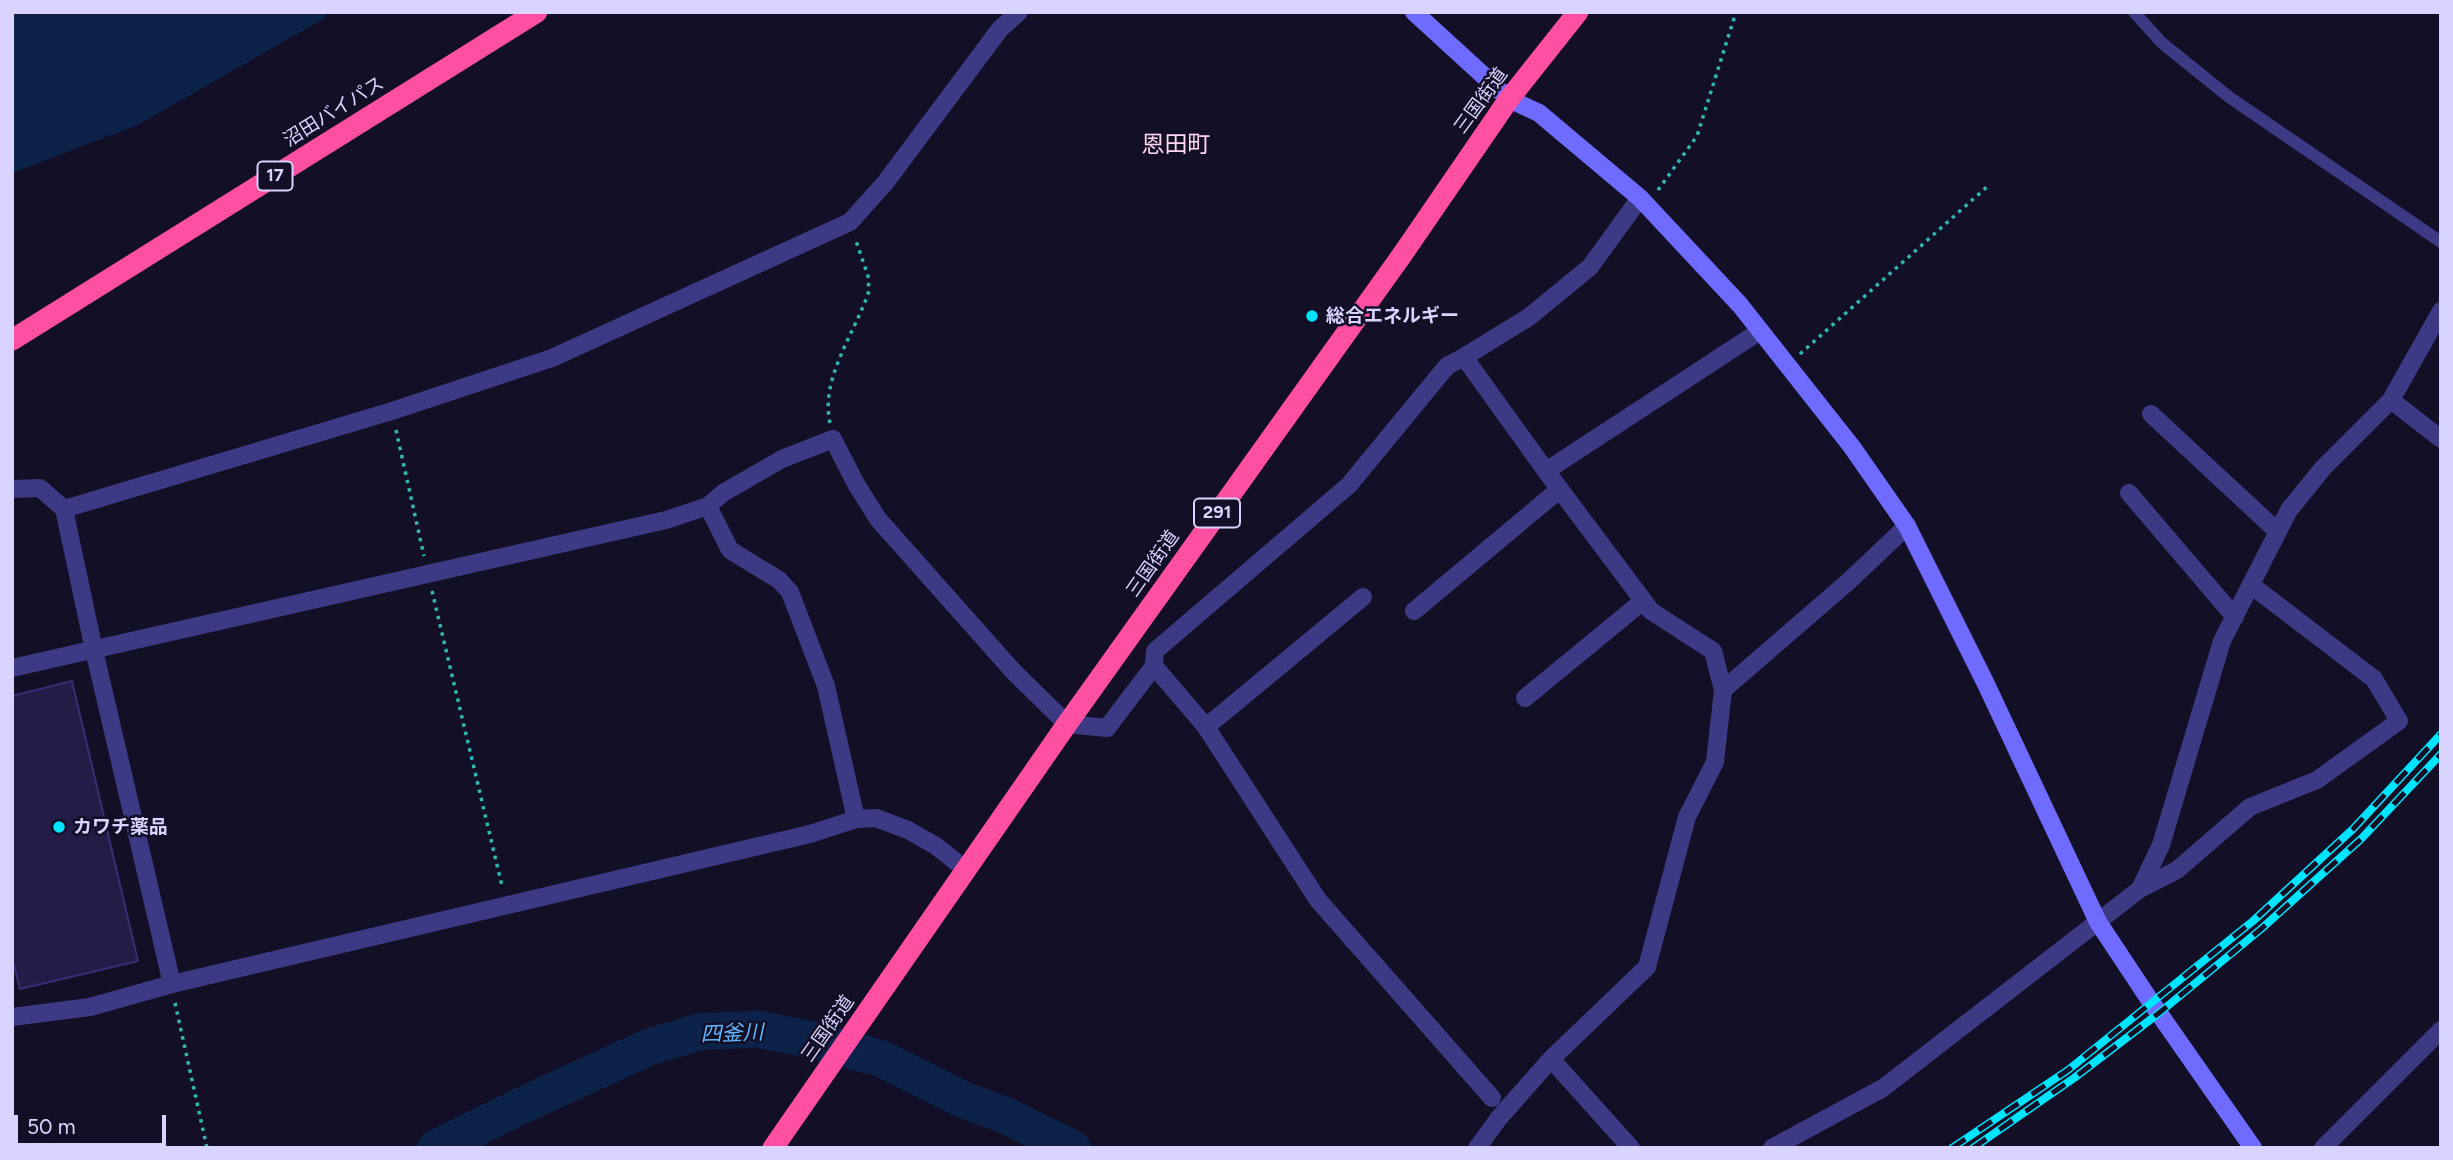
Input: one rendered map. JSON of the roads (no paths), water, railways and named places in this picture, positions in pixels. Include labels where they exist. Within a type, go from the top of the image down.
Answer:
[{"type":"highway","name":"沼田バイパス","points":[[12,340],[537,12]]},
{"type":"highway","name":"三国街道","points":[[773,1148],[965,869],[1402,255],[1509,99],[1578,12]]},
{"type":"street","points":[[64,509],[392,411],[552,358],[850,222],[885,183],[1000,29],[1019,12]]},
{"type":"street","points":[[1414,12],[1509,99],[1539,113],[1643,202],[1740,305],[1852,447],[1907,526],[1985,682],[2098,922],[2253,1148]]},
{"type":"street","points":[[12,668],[666,520],[708,506],[723,493],[782,459],[833,439],[878,519],[1013,671],[1067,724],[1107,728],[1154,666],[1155,651],[1349,485],[1447,366],[1529,317],[1590,267],[1643,202]]},
{"type":"street","points":[[2140,889],[2161,845],[2218,653],[2289,510],[2323,468],[2391,400],[2441,311]]},
{"type":"street","points":[[1546,471],[1760,331]]},
{"type":"street","points":[[1464,357],[1651,611],[1713,651],[1723,690],[1714,762],[1687,817],[1647,967],[1551,1059],[1499,1118],[1478,1148]]},
{"type":"street","points":[[2391,400],[2441,439]]},
{"type":"street","points":[[2151,414],[2278,532]]},
{"type":"street","points":[[12,489],[40,488],[64,509],[172,984]]},
{"type":"street","points":[[1413,611],[1560,489]]},
{"type":"street","points":[[2129,494],[2235,617]]},
{"type":"street","points":[[708,506],[730,550],[779,580],[790,592],[826,686],[856,819]]},
{"type":"street","points":[[1723,690],[1849,581],[1907,526]]},
{"type":"street","points":[[1772,1148],[1883,1088],[2140,889],[2177,870],[2250,807],[2317,780],[2399,721],[2374,679],[2251,585]]},
{"type":"street","points":[[1206,727],[1363,597]]},
{"type":"street","points":[[1525,698],[1643,601]]},
{"type":"street","points":[[1154,666],[1206,727],[1318,900],[1492,1098]]},
{"type":"street","points":[[12,1017],[90,1007],[172,984],[810,834],[856,819],[876,818],[908,830],[936,846],[965,869]]},
{"type":"street","points":[[2323,1148],[2441,1030]]},
{"type":"street","points":[[1551,1059],[1631,1148]]},
{"type":"lane","points":[[2134,12],[2162,43],[2229,97],[2441,242]]},
{"type":"water","points":[[12,12],[326,12],[325,18],[138,125],[12,173]]},
{"type":"waterway","name":"四釜川","points":[[436,1148],[649,1047],[699,1032],[757,1029],[880,1058],[964,1100],[1007,1116],[1072,1148]]},
{"type":"railway","points":[[1952,1148],[2068,1070],[2253,921],[2353,829],[2441,734]]},
{"type":"railway","points":[[1973,1148],[2074,1078],[2159,1013],[2261,929],[2361,839],[2441,754]]},
{"type":"place","name":"総合エネルギー","points":[[1312,316]]},
{"type":"place","name":"カワチ薬品","points":[[59,827]]},
{"type":"district","name":"恩田町","points":[[1176,145]]}]
